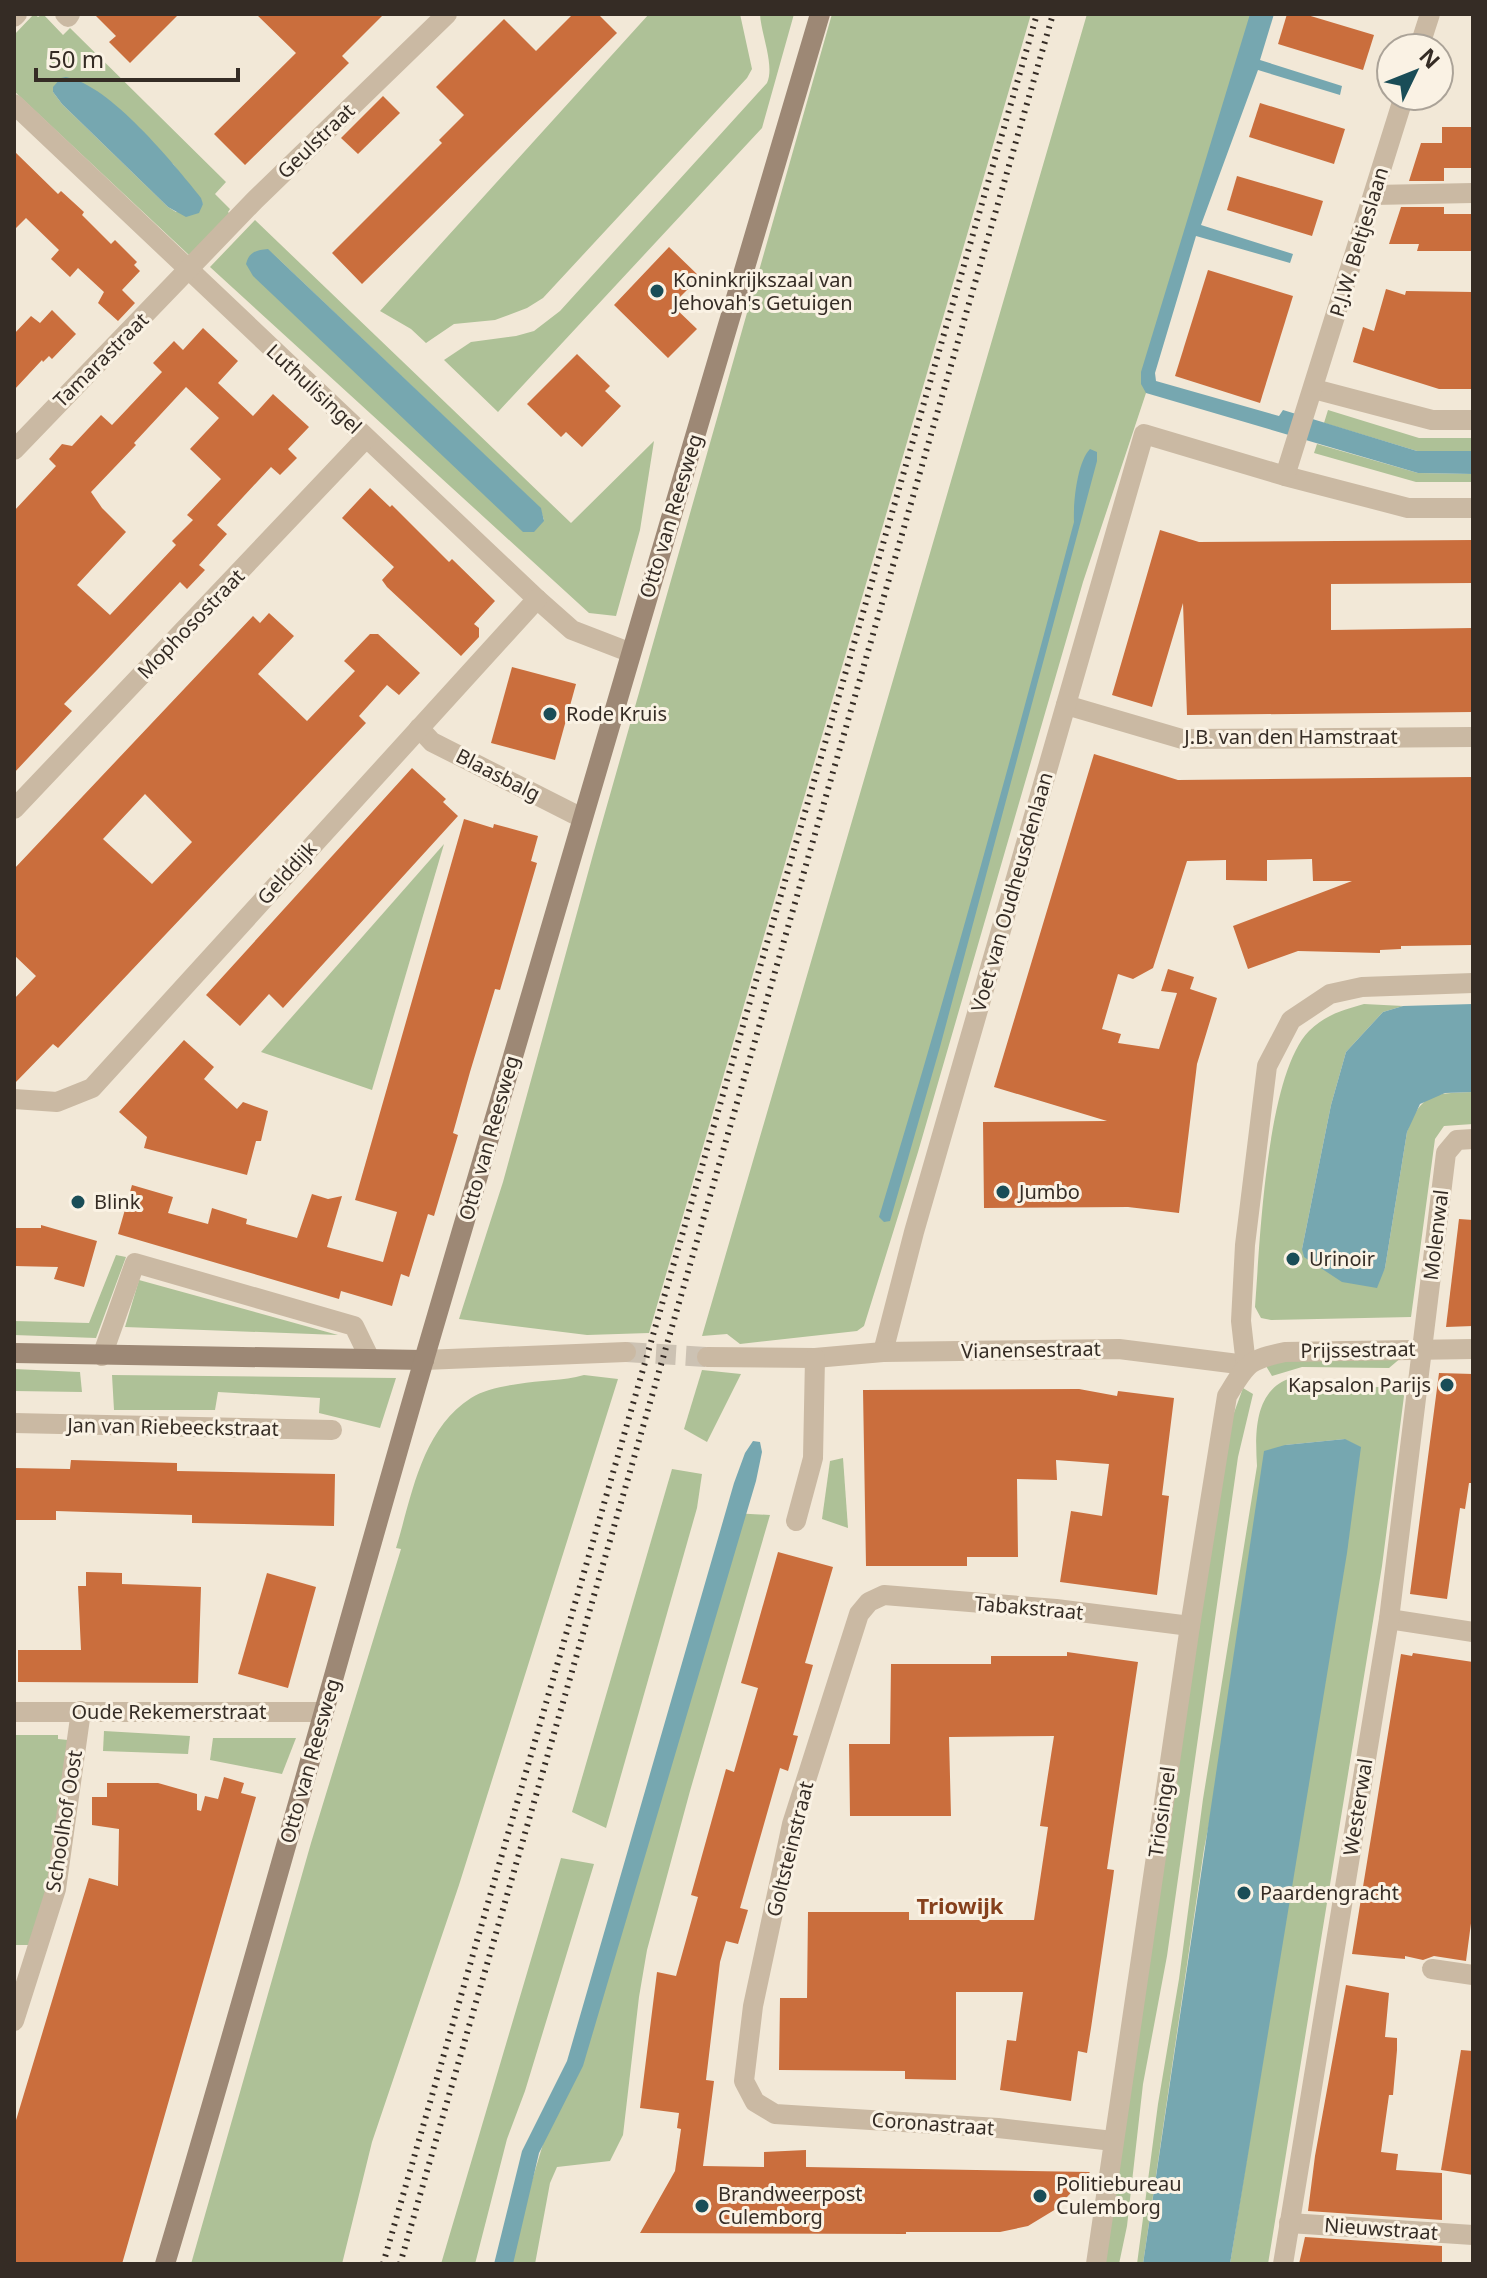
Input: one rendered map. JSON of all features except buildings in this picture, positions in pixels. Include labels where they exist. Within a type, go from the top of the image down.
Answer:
[{"type":"street","name":"Geulstraat","points":[[189,271],[255,200],[447,14]]},
{"type":"street","name":"Otto van Reesweg","points":[[165,2264],[629,652],[820,14]]},
{"type":"street","name":"Luthulisingel","points":[[14,104],[537,599],[572,630],[629,652]]},
{"type":"street","name":"P.J.W. Beltjeslaan","points":[[1288,466],[1399,112]]},
{"type":"street","points":[[1374,195],[1473,193]]},
{"type":"street","name":"Tamarastraat","points":[[14,450],[189,271]]},
{"type":"street","points":[[1311,395],[1432,420],[1473,420]]},
{"type":"street","name":"Voet van Oudheusdenlaan","points":[[883,1352],[914,1232],[1144,434],[1288,466]]},
{"type":"street","name":"Mophosostraat","points":[[14,809],[366,438]]},
{"type":"street","points":[[1288,466],[1408,508],[1473,508]]},
{"type":"street","name":"Gelddijk","points":[[14,1099],[57,1102],[92,1088],[537,599]]},
{"type":"street","name":"J.B. van den Hamstraat","points":[[1066,705],[1182,739],[1473,737]]},
{"type":"street","name":"Blaasbalg","points":[[419,728],[432,742],[582,818]]},
{"type":"street","points":[[1246,1365],[1241,1321],[1245,1245],[1267,1066],[1291,1020],[1330,994],[1362,987],[1473,983]]},
{"type":"street","name":"Molenwal","points":[[1422,1348],[1446,1153],[1457,1140],[1473,1139]]},
{"type":"street","points":[[102,1356],[135,1263],[354,1326],[370,1359]]},
{"type":"street","name":"Westerwal","points":[[1283,2264],[1389,1619],[1422,1348]]},
{"type":"street","name":"Vianensestraat","points":[[707,1357],[815,1358],[883,1352],[1119,1349],[1246,1365]]},
{"type":"street","name":"Prijssestraat","points":[[1246,1365],[1260,1357],[1285,1352],[1473,1349]]},
{"type":"street","points":[[14,1353],[424,1360],[626,1352]]},
{"type":"street","points":[[796,1521],[813,1458],[815,1358]]},
{"type":"street","name":"Triosingel","points":[[1096,2264],[1227,1396],[1246,1365]]},
{"type":"street","name":"Jan van Riebeeckstraat","points":[[14,1423],[332,1430]]},
{"type":"street","name":"Tabakstraat","points":[[869,1602],[884,1595],[1056,1609],[1190,1626]]},
{"type":"street","name":"Goltsteinstraat","points":[[755,2102],[744,2081],[753,2006],[789,1838],[859,1614],[869,1602]]},
{"type":"street","points":[[1389,1619],[1473,1632]]},
{"type":"street","name":"Schoolhof Oost","points":[[14,2021],[56,1889],[81,1711]]},
{"type":"street","name":"Oude Rekemerstraat","points":[[14,1712],[323,1712]]},
{"type":"street","points":[[1432,1969],[1473,1975]]},
{"type":"street","name":"Coronastraat","points":[[755,2102],[775,2114],[998,2128],[1113,2141]]},
{"type":"street","name":"Nieuwstraat","points":[[1289,2223],[1473,2235]]},
{"type":"green space","points":[[34,14],[38,17],[43,14],[63,35],[70,28],[226,182],[215,194],[230,209],[228,212],[233,217],[189,255],[14,91],[14,35]],"holes":[[[53,87],[173,164],[203,204],[176,212],[168,207],[62,104]]]},
{"type":"green space","points":[[649,14],[740,14],[752,69],[747,78],[543,298],[527,308],[495,320],[454,324],[426,343],[411,329],[380,311]]},
{"type":"green space","points":[[760,14],[794,14],[762,128],[498,412],[444,360],[471,342],[534,331],[560,311],[767,83],[769,59]]},
{"type":"green space","points":[[832,14],[1031,14],[649,1333],[587,1335],[459,1319],[503,1182]]},
{"type":"green space","points":[[1087,14],[1254,14],[1148,371],[1146,393],[1083,582],[918,1152],[864,1326],[857,1331],[740,1344],[727,1334],[702,1336]]},
{"type":"green space","points":[[255,220],[571,523],[654,441],[640,530],[616,616],[589,613],[210,267]],"holes":[[[268,249],[540,508],[544,520]]]},
{"type":"green space","points":[[1328,410],[1419,438],[1473,438],[1473,451],[1417,451],[1324,423]]},
{"type":"green space","points":[[1317,444],[1418,473],[1473,474],[1473,482],[1416,482],[1314,453]]},
{"type":"green space","points":[[444,844],[372,1090],[261,1052]]},
{"type":"green space","points":[[1364,1004],[1403,1006],[1383,1012],[1346,1052],[1331,1105],[1302,1249],[1381,1275],[1385,1268],[1407,1132],[1417,1109],[1439,1095],[1473,1092],[1473,1124],[1444,1126],[1435,1139],[1411,1317],[1261,1318],[1255,1307],[1263,1203],[1274,1121],[1283,1084],[1295,1053],[1315,1025]]},
{"type":"green space","points":[[116,1255],[126,1257],[96,1338],[14,1335],[14,1321],[89,1323]]},
{"type":"green space","points":[[139,1280],[338,1335],[125,1327]]},
{"type":"green space","points":[[1293,1357],[1402,1357],[1389,1368],[1302,1367],[1272,1376],[1266,1366]]},
{"type":"green space","points":[[14,1369],[80,1372],[82,1392],[14,1391]]},
{"type":"green space","points":[[702,1370],[741,1374],[707,1442],[684,1429]]},
{"type":"green space","points":[[112,1375],[396,1378],[380,1428],[319,1413],[320,1398],[218,1392],[215,1410],[114,1410]]},
{"type":"green space","points":[[584,1375],[618,1379],[459,1885],[372,2142],[342,2264],[191,2264],[311,1843],[401,1549],[396,1548],[421,1466],[440,1428],[476,1395],[506,1386]]},
{"type":"green space","points":[[1291,1378],[1306,1380],[1308,1387],[1384,1387],[1385,1378],[1400,1386],[1404,1396],[1382,1566],[1268,2264],[1230,2264],[1253,2119],[1345,1439],[1285,1445],[1204,1849],[1143,2264],[1137,2264],[1203,1799],[1257,1466],[1259,1414],[1270,1392]]},
{"type":"green space","points":[[1243,1388],[1253,1394],[1238,1457],[1167,1956],[1143,2084],[1127,2226],[1119,2264],[1105,2264],[1215,1507],[1231,1421]]},
{"type":"green space","points":[[843,1458],[848,1528],[822,1519],[830,1461]]},
{"type":"green space","points":[[672,1469],[702,1474],[697,1508],[606,1828],[572,1812]]},
{"type":"green space","points":[[732,1513],[770,1515],[647,1950],[623,2135],[610,2161],[557,2167],[550,2183],[535,2264],[507,2264]]},
{"type":"green space","points":[[104,1731],[190,1736],[188,1754],[103,1751]]},
{"type":"green space","points":[[14,1735],[58,1735],[58,1739],[68,1740],[53,1862],[32,1945],[14,1945]]},
{"type":"green space","points":[[213,1738],[296,1738],[282,1774],[210,1760]]},
{"type":"green space","points":[[561,1858],[594,1864],[525,2091],[507,2139],[475,2264],[441,2264]]},
{"type":"water","points":[[1250,14],[1274,14],[1260,60],[1342,86],[1340,95],[1258,70],[1201,225],[1293,254],[1290,263],[1196,236],[1155,373],[1156,381],[1279,416],[1283,410],[1417,451],[1473,451],[1473,474],[1418,473],[1146,393],[1141,384],[1141,372]]},
{"type":"water","points":[[66,77],[102,94],[140,127],[201,198],[203,204],[199,213],[186,217],[168,207],[62,104],[53,87]]},
{"type":"water","points":[[268,249],[541,508],[544,521],[534,532],[523,532],[253,276],[246,264],[249,257],[257,251]]},
{"type":"water","points":[[1090,449],[1097,452],[1097,461],[940,1047],[890,1221],[884,1222],[879,1217],[1004,784],[1074,522],[1079,473]]},
{"type":"water","points":[[1473,1004],[1473,1092],[1445,1093],[1420,1104],[1407,1132],[1385,1268],[1377,1288],[1342,1282],[1304,1257],[1302,1249],[1331,1105],[1346,1052],[1383,1012],[1403,1006]]},
{"type":"water","name":"Paardengracht","points":[[1345,1439],[1361,1447],[1347,1553],[1230,2264],[1143,2264],[1264,1451],[1285,1445]]},
{"type":"water","points":[[753,1441],[760,1442],[762,1452],[756,1481],[583,2066],[539,2153],[513,2264],[494,2264],[522,2151],[567,2061],[734,1483]]},
{"type":"tunnel","points":[[626,1352],[707,1357]]},
{"type":"railway","points":[[383,2264],[1037,14]]},
{"type":"railway","points":[[400,2264],[1053,14]]},
{"type":"place","name":"Koninkrijkszaal van Jehovah's Getuigen","points":[[657,291]]},
{"type":"place","name":"Rode Kruis","points":[[550,714]]},
{"type":"place","name":"Jumbo","points":[[1003,1192]]},
{"type":"place","name":"Blink","points":[[78,1202]]},
{"type":"place","name":"Urinoir","points":[[1293,1259]]},
{"type":"place","name":"Kapsalon Parijs","points":[[1447,1385]]},
{"type":"place","name":"Paardengracht","points":[[1244,1893]]},
{"type":"place","name":"Politiebureau Culemborg","points":[[1040,2196]]},
{"type":"place","name":"Brandweerpost Culemborg","points":[[702,2206]]},
{"type":"district","name":"Triowijk","points":[[960,1906]]}]
